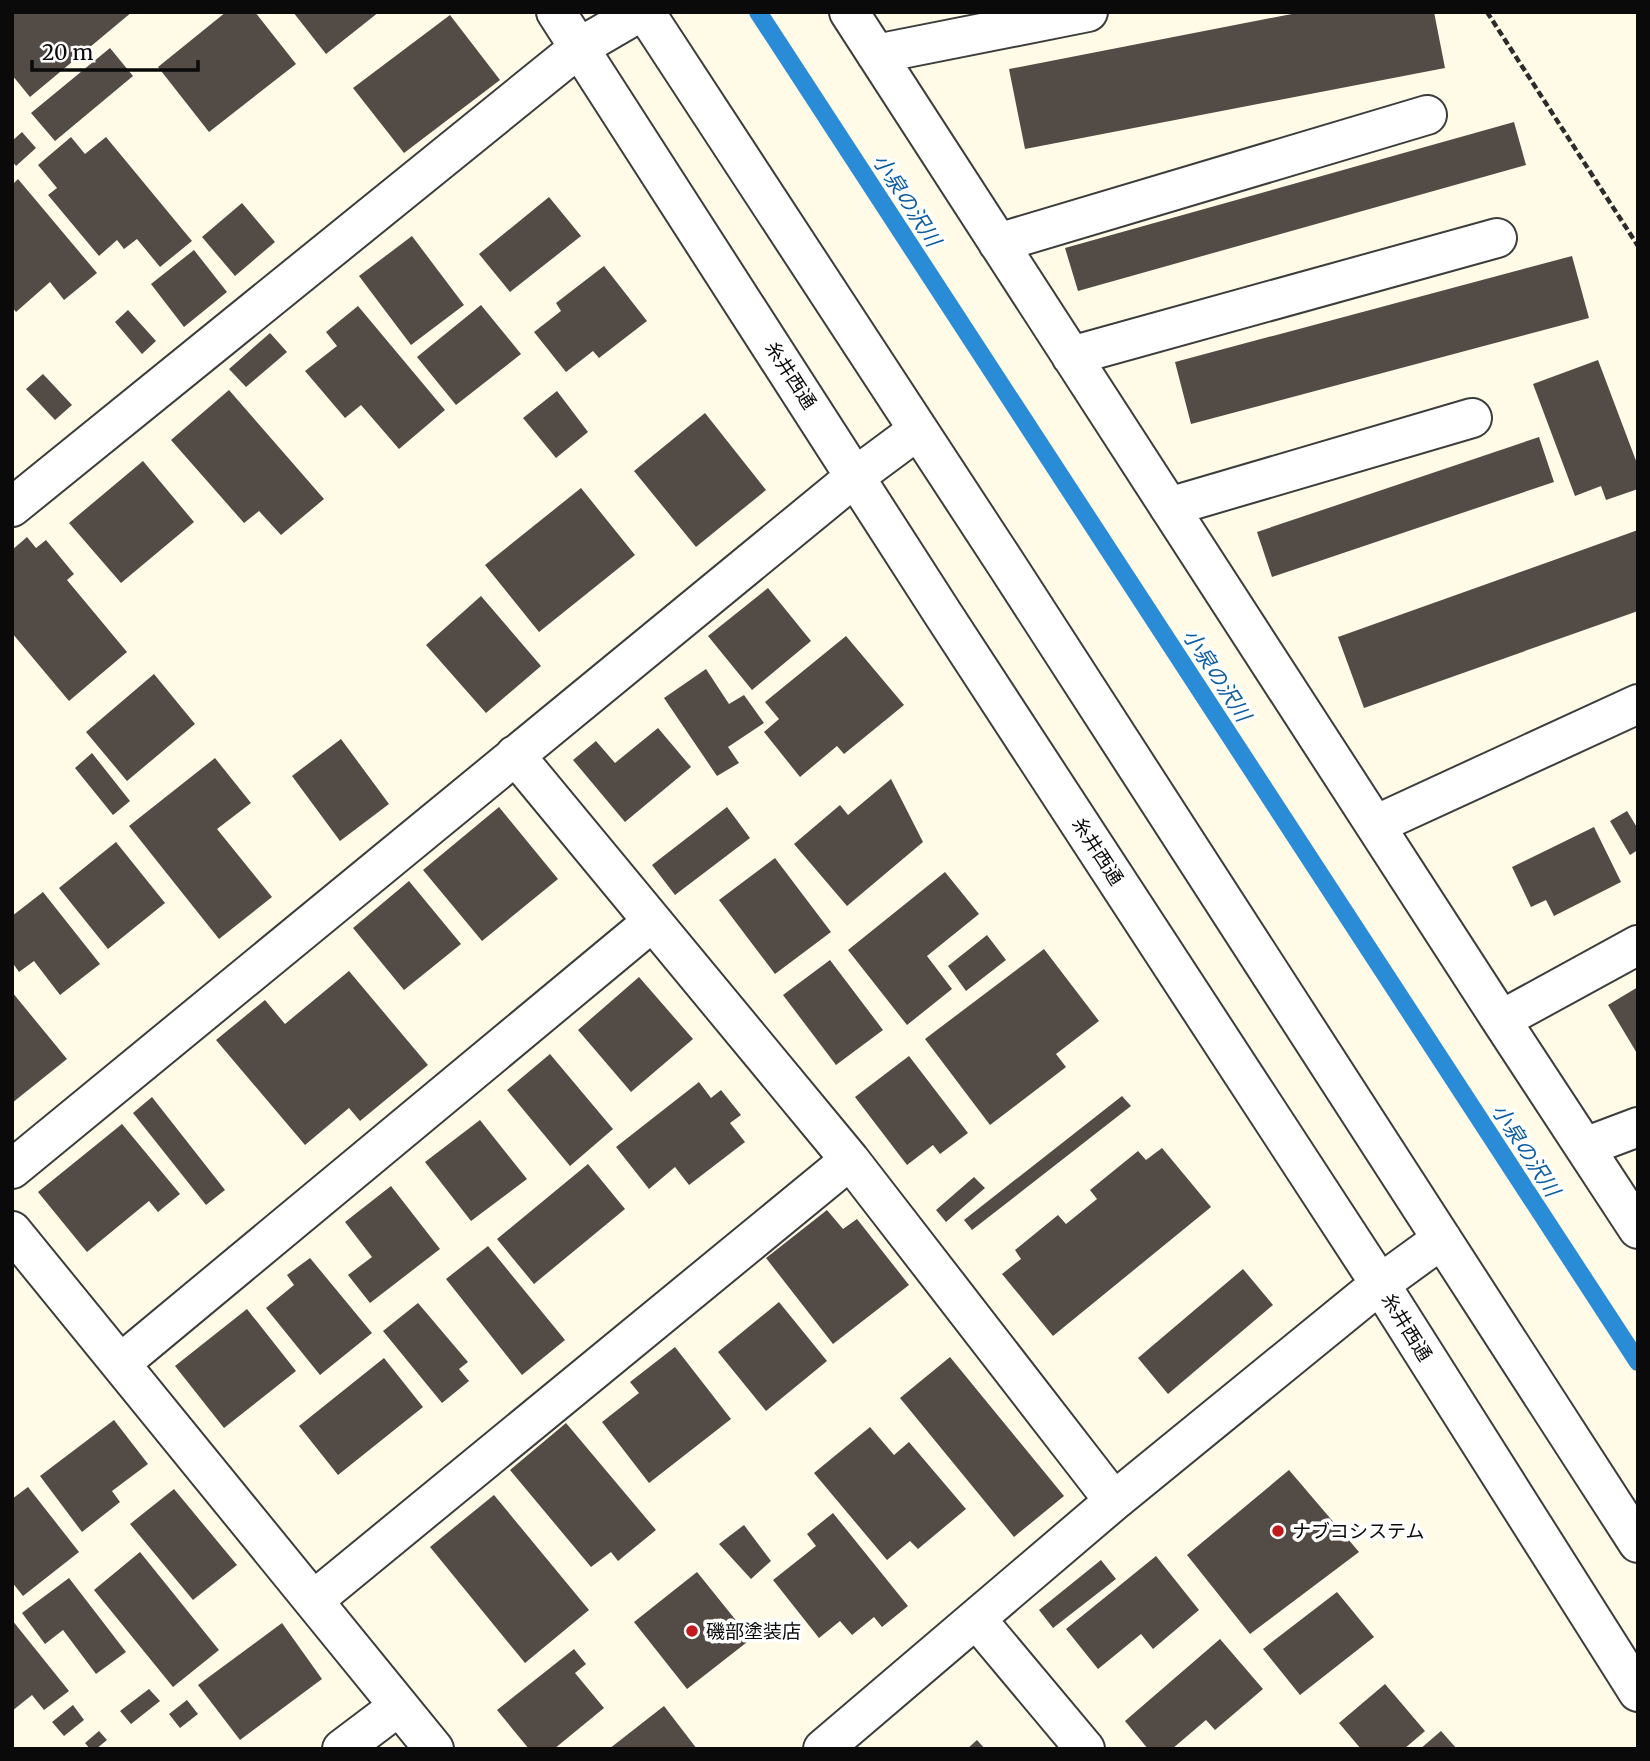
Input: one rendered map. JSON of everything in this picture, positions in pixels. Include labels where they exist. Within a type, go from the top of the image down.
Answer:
[{"type":"street","name":"糸井西通","points":[[556,12],[1380,1284],[1638,1692]]},
{"type":"street","points":[[12,507],[580,47],[642,12],[918,430],[1638,1543]]},
{"type":"street","points":[[849,12],[1638,1228]]},
{"type":"street","points":[[876,54],[1088,12]]},
{"type":"street","points":[[998,243],[1427,115]]},
{"type":"street","points":[[1071,356],[1497,238]]},
{"type":"street","points":[[1169,507],[1472,418]]},
{"type":"street","points":[[12,1169],[515,755],[856,477],[918,430]]},
{"type":"street","points":[[1375,825],[1638,704]]},
{"type":"street","points":[[515,755],[850,1160],[1114,1501]]},
{"type":"street","points":[[121,1363],[652,922]]},
{"type":"street","points":[[1501,1020],[1638,945]]},
{"type":"street","points":[[1585,1147],[1638,1127]]},
{"type":"street","points":[[314,1600],[850,1160]]},
{"type":"street","points":[[12,1231],[434,1749]]},
{"type":"street","points":[[823,1749],[1114,1501],[1380,1284],[1442,1239]]},
{"type":"street","points":[[977,1620],[1084,1749]]},
{"type":"street","points":[[342,1749],[399,1706]]},
{"type":"path","points":[[1487,12],[1638,246]]},
{"type":"building","points":[[12,12],[132,12],[30,97],[12,75]]},
{"type":"building","points":[[226,12],[255,12],[296,64],[209,132],[158,67]]},
{"type":"building","points":[[293,12],[379,12],[326,54]]},
{"type":"building","points":[[1302,12],[1434,12],[1445,68],[1025,149],[1009,69]]},
{"type":"building","points":[[450,15],[500,80],[404,153],[353,88]]},
{"type":"building","points":[[110,48],[133,76],[55,141],[31,113]]},
{"type":"building","points":[[1514,122],[1526,165],[1078,291],[1065,248]]},
{"type":"building","points":[[22,132],[36,148],[16,166],[12,161],[12,141]]},
{"type":"building","points":[[71,137],[85,154],[106,137],[192,241],[160,267],[137,239],[124,249],[117,240],[99,256],[48,195],[57,188],[38,165]]},
{"type":"building","points":[[18,179],[97,273],[64,300],[50,282],[16,312],[12,307],[12,185]]},
{"type":"building","points":[[549,197],[581,236],[510,292],[479,254]]},
{"type":"building","points":[[242,203],[275,242],[235,276],[202,237]]},
{"type":"building","points":[[412,236],[464,305],[411,345],[359,276]]},
{"type":"building","points":[[194,250],[227,292],[184,327],[151,284]]},
{"type":"building","points":[[1572,256],[1589,318],[1191,424],[1175,362]]},
{"type":"building","points":[[604,266],[647,321],[599,358],[593,351],[566,372],[534,332],[561,311],[556,303]]},
{"type":"building","points":[[481,305],[521,354],[456,405],[417,357]]},
{"type":"building","points":[[358,306],[445,410],[399,449],[361,405],[345,418],[305,371],[337,346],[326,332]]},
{"type":"building","points":[[128,310],[156,341],[142,354],[115,322]]},
{"type":"building","points":[[270,333],[287,352],[246,387],[229,369]]},
{"type":"building","points":[[1598,360],[1638,466],[1638,489],[1606,500],[1601,486],[1575,496],[1533,384]]},
{"type":"building","points":[[43,374],[72,405],[55,420],[26,389]]},
{"type":"building","points":[[229,390],[324,499],[281,535],[259,511],[244,523],[171,440]]},
{"type":"building","points":[[557,391],[588,432],[556,458],[523,418]]},
{"type":"building","points":[[705,413],[766,490],[696,547],[634,471]]},
{"type":"building","points":[[1539,437],[1554,482],[1272,577],[1257,532]]},
{"type":"building","points":[[143,461],[194,522],[121,583],[69,523]]},
{"type":"building","points":[[581,488],[635,555],[539,632],[485,565]]},
{"type":"building","points":[[1638,530],[1638,611],[1364,708],[1338,637]]},
{"type":"building","points":[[27,537],[36,548],[46,540],[74,574],[67,580],[127,652],[69,701],[12,633],[12,550]]},
{"type":"building","points":[[768,588],[811,641],[752,690],[708,636]]},
{"type":"building","points":[[481,596],[541,666],[486,713],[426,645]]},
{"type":"building","points":[[846,636],[904,705],[844,754],[837,746],[800,777],[764,732],[779,719],[765,702]]},
{"type":"building","points":[[706,669],[729,704],[744,695],[764,723],[728,747],[739,763],[717,776],[664,698]]},
{"type":"building","points":[[154,674],[195,724],[127,781],[86,732]]},
{"type":"building","points":[[658,728],[691,767],[625,822],[573,760],[596,741],[615,763]]},
{"type":"building","points":[[341,739],[389,804],[340,841],[292,776]]},
{"type":"building","points":[[92,753],[130,801],[113,815],[75,768]]},
{"type":"building","points":[[215,758],[251,803],[217,829],[272,897],[219,939],[129,826]]},
{"type":"building","points":[[891,779],[923,842],[847,906],[794,844],[840,805],[848,815]]},
{"type":"building","points":[[499,807],[558,879],[482,941],[423,870]]},
{"type":"building","points":[[727,807],[750,838],[675,895],[652,865]]},
{"type":"building","points":[[1627,811],[1638,829],[1638,850],[1630,855],[1610,821]]},
{"type":"building","points":[[1594,827],[1621,882],[1554,916],[1546,900],[1531,907],[1512,867]]},
{"type":"building","points":[[116,842],[165,903],[108,949],[59,888]]},
{"type":"building","points":[[775,858],[831,932],[775,974],[719,900]]},
{"type":"building","points":[[945,872],[979,914],[927,956],[952,989],[907,1025],[848,950]]},
{"type":"building","points":[[409,881],[461,944],[404,990],[353,928]]},
{"type":"building","points":[[43,892],[100,964],[60,995],[34,961],[19,972],[12,962],[12,916]]},
{"type":"building","points":[[987,935],[1006,960],[966,991],[948,966]]},
{"type":"building","points":[[1044,949],[1099,1021],[1056,1054],[1066,1067],[990,1125],[925,1039]]},
{"type":"building","points":[[830,960],[883,1030],[836,1065],[783,995]]},
{"type":"building","points":[[349,971],[428,1065],[360,1121],[349,1108],[305,1145],[216,1040],[265,1000],[285,1024]]},
{"type":"building","points":[[639,977],[693,1039],[631,1092],[578,1030]]},
{"type":"building","points":[[1638,987],[1638,1055],[1608,1005]]},
{"type":"building","points":[[12,992],[67,1059],[12,1103]]},
{"type":"building","points":[[550,1054],[613,1129],[570,1166],[507,1090]]},
{"type":"building","points":[[909,1056],[968,1133],[940,1154],[933,1145],[907,1165],[855,1097]]},
{"type":"building","points":[[699,1082],[711,1098],[721,1090],[741,1115],[730,1123],[745,1142],[689,1185],[675,1167],[649,1189],[616,1147]]},
{"type":"building","points":[[1122,1096],[1131,1106],[972,1230],[964,1220]]},
{"type":"building","points":[[152,1097],[225,1190],[206,1205],[133,1113]]},
{"type":"building","points":[[480,1120],[527,1179],[471,1221],[425,1162]]},
{"type":"building","points":[[122,1124],[180,1194],[158,1212],[149,1201],[87,1252],[38,1192]]},
{"type":"building","points":[[1162,1148],[1211,1207],[1053,1336],[1002,1274],[1021,1259],[1015,1250],[1058,1215],[1066,1224],[1097,1199],[1090,1190],[1138,1151],[1146,1160]]},
{"type":"building","points":[[588,1164],[625,1209],[534,1284],[497,1239]]},
{"type":"building","points":[[974,1177],[985,1188],[946,1222],[936,1210]]},
{"type":"building","points":[[391,1186],[440,1249],[370,1303],[348,1275],[372,1257],[345,1222]]},
{"type":"building","points":[[827,1210],[843,1229],[857,1219],[909,1285],[833,1344],[766,1258]]},
{"type":"building","points":[[488,1246],[565,1340],[522,1375],[446,1279]]},
{"type":"building","points":[[310,1258],[372,1333],[320,1375],[266,1308],[294,1285],[287,1275]]},
{"type":"building","points":[[1243,1269],[1273,1305],[1168,1394],[1138,1358]]},
{"type":"building","points":[[779,1302],[827,1361],[766,1411],[718,1352]]},
{"type":"building","points":[[418,1303],[468,1362],[459,1369],[469,1381],[442,1403],[383,1331]]},
{"type":"building","points":[[247,1309],[296,1371],[224,1428],[175,1366]]},
{"type":"building","points":[[675,1347],[731,1419],[649,1483],[602,1422],[639,1393],[630,1382]]},
{"type":"building","points":[[950,1357],[1064,1496],[1014,1537],[900,1398]]},
{"type":"building","points":[[384,1358],[423,1407],[338,1475],[299,1426]]},
{"type":"building","points":[[114,1420],[148,1464],[112,1491],[120,1502],[82,1532],[40,1476]]},
{"type":"building","points":[[566,1423],[656,1530],[618,1561],[611,1552],[591,1567],[510,1470]]},
{"type":"building","points":[[870,1427],[894,1455],[909,1442],[966,1509],[918,1549],[910,1541],[887,1560],[814,1473]]},
{"type":"building","name":"ナブコシステム","points":[[1289,1470],[1359,1552],[1250,1634],[1187,1555]]},
{"type":"building","points":[[28,1487],[79,1552],[23,1596],[12,1582],[12,1499]]},
{"type":"building","points":[[174,1489],[237,1565],[193,1600],[130,1524]]},
{"type":"building","points":[[494,1495],[589,1610],[525,1663],[430,1547]]},
{"type":"building","points":[[833,1513],[908,1606],[882,1627],[874,1617],[852,1635],[840,1621],[819,1638],[773,1580],[816,1546],[807,1534]]},
{"type":"building","points":[[744,1525],[771,1561],[751,1579],[719,1544]]},
{"type":"building","points":[[140,1552],[219,1650],[173,1687],[94,1590]]},
{"type":"building","points":[[1156,1556],[1199,1610],[1153,1649],[1141,1634],[1098,1669],[1066,1629]]},
{"type":"building","points":[[1101,1560],[1116,1579],[1053,1628],[1039,1610]]},
{"type":"building","name":"磯部塗装店","points":[[697,1572],[751,1639],[687,1689],[634,1622]]},
{"type":"building","points":[[69,1578],[126,1652],[96,1674],[63,1630],[45,1644],[22,1613]]},
{"type":"building","points":[[1337,1592],[1374,1637],[1300,1695],[1263,1649]]},
{"type":"building","points":[[12,1620],[69,1691],[44,1710],[32,1695],[12,1711]]},
{"type":"building","points":[[282,1623],[322,1679],[240,1740],[198,1685]]},
{"type":"building","points":[[1220,1639],[1263,1689],[1215,1730],[1206,1720],[1172,1749],[1148,1749],[1125,1721]]},
{"type":"building","points":[[574,1649],[586,1664],[575,1673],[604,1708],[554,1749],[529,1749],[497,1710]]},
{"type":"building","points":[[1385,1684],[1425,1731],[1404,1749],[1361,1749],[1339,1723]]},
{"type":"building","points":[[149,1689],[160,1701],[131,1724],[120,1711]]},
{"type":"building","points":[[187,1700],[198,1714],[180,1728],[169,1714]]},
{"type":"building","points":[[73,1705],[84,1720],[64,1736],[52,1722]]},
{"type":"building","points":[[664,1706],[697,1749],[609,1749]]},
{"type":"building","points":[[99,1731],[107,1740],[96,1749],[90,1749],[85,1743]]},
{"type":"building","points":[[1441,1731],[1457,1749],[1420,1749]]},
{"type":"building","points":[[977,1740],[985,1749],[967,1749]]},
{"type":"waterway","name":"小泉の沢川","points":[[758,12],[1638,1362]]},
{"type":"place","name":"ナブコシステム","points":[[1278,1531]]},
{"type":"place","name":"磯部塗装店","points":[[692,1631]]}]
